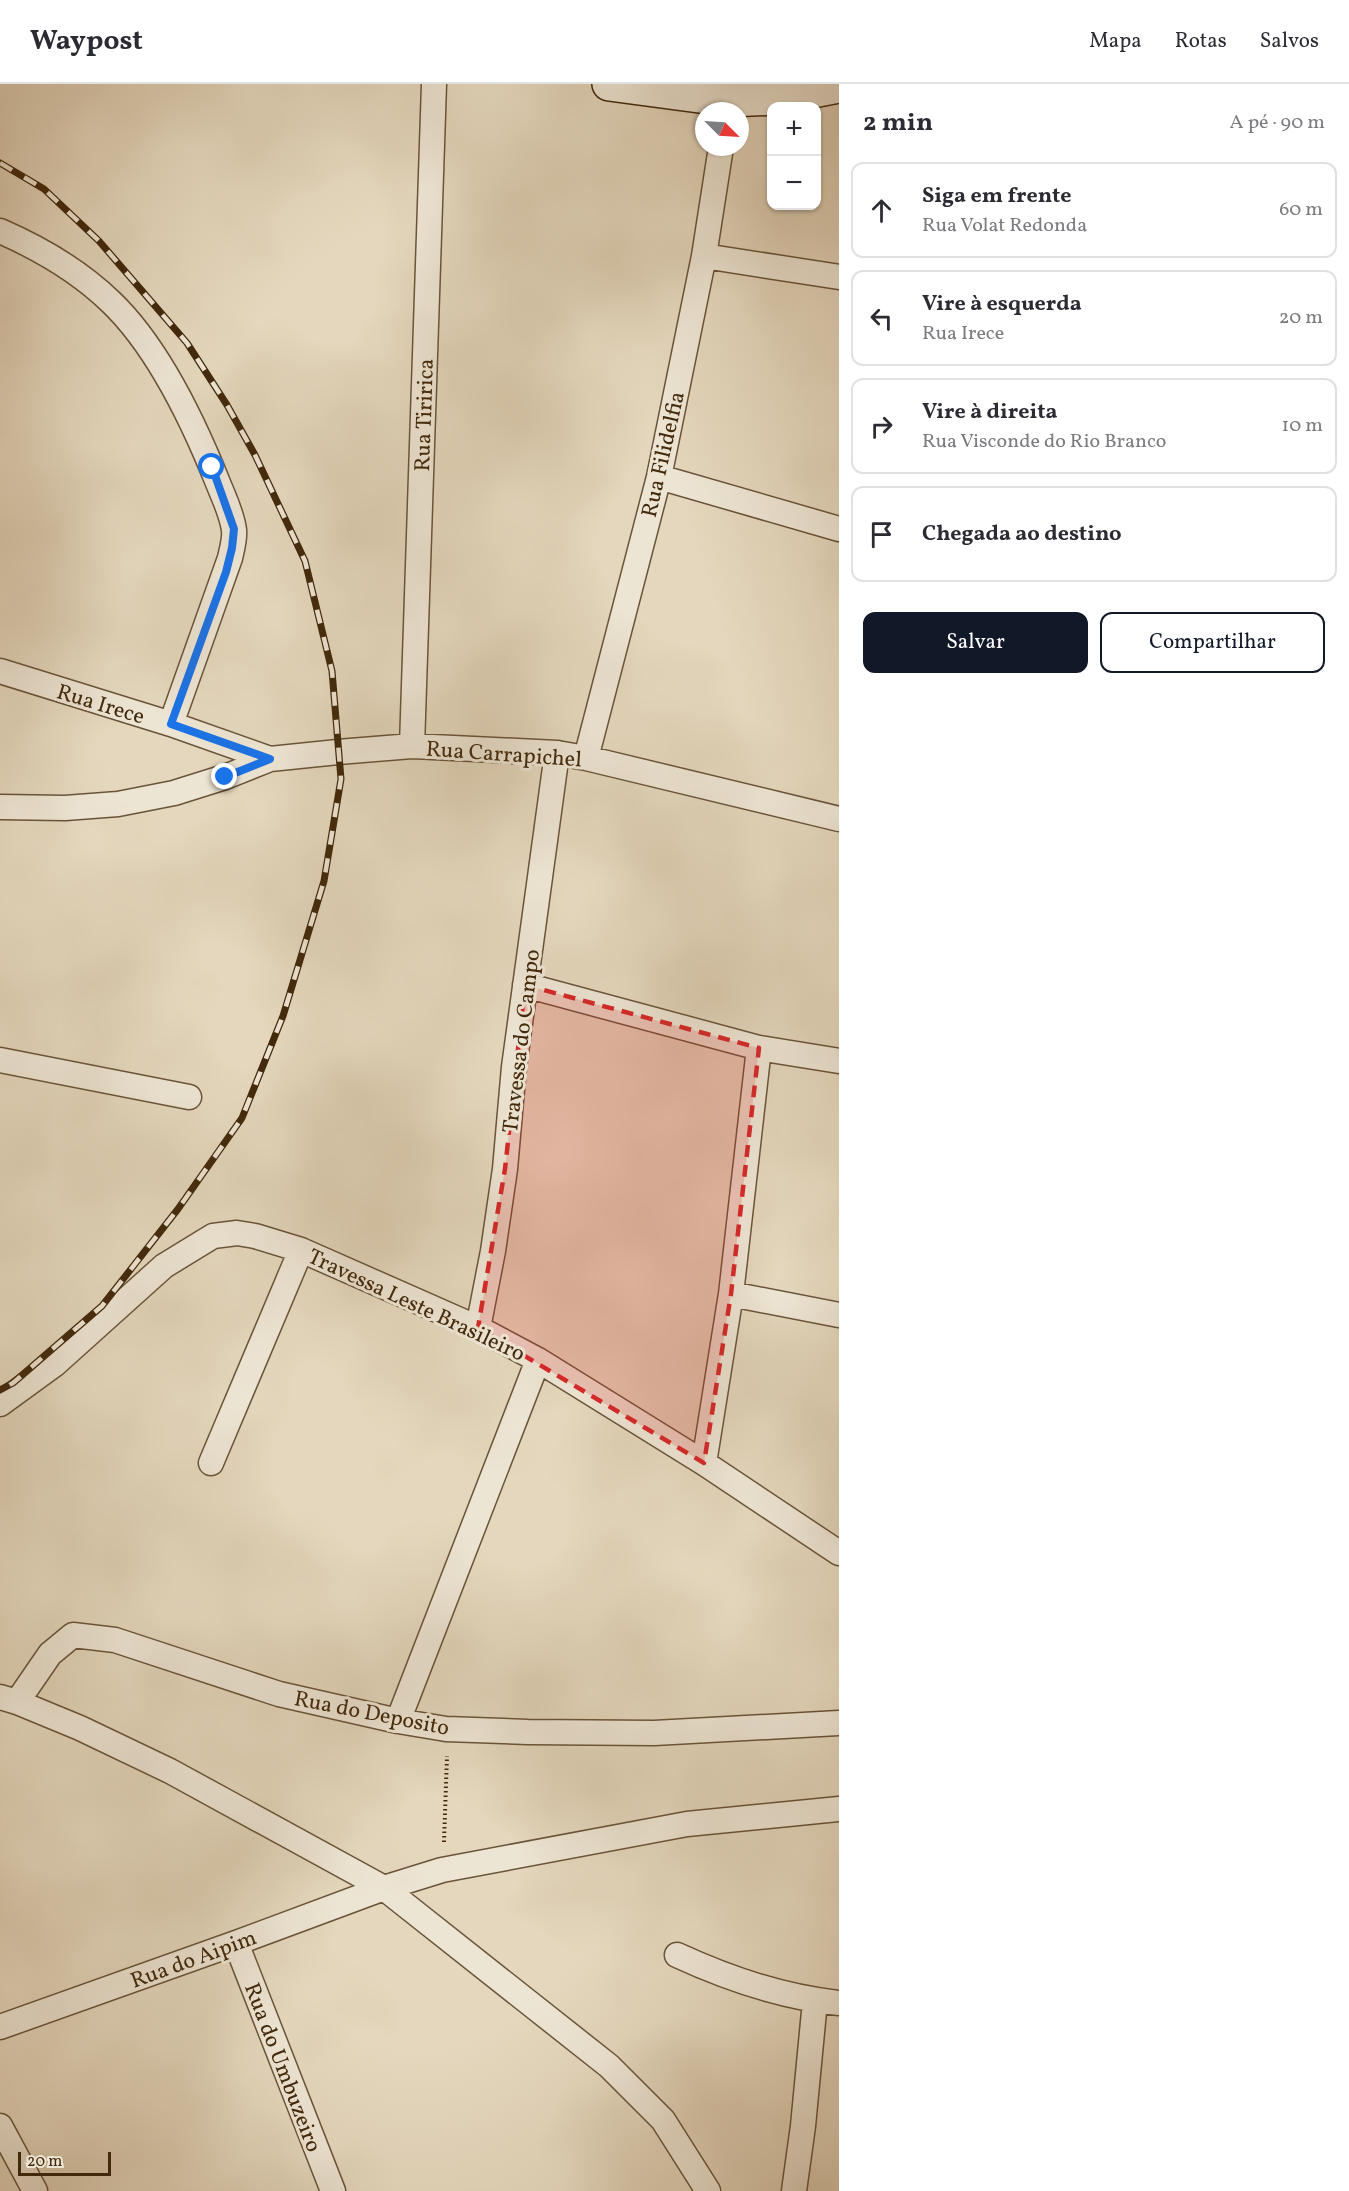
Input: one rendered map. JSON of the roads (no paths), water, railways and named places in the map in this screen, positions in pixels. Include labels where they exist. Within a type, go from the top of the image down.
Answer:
[{"type":"street","name":"Rua Tiririca","points":[[412,746],[434,84]]},
{"type":"street","points":[[609,84],[706,102]]},
{"type":"street","points":[[749,103],[839,86]]},
{"type":"street","name":"Rua Filidelfia","points":[[586,758],[659,477],[704,256],[720,156]]},
{"type":"street","points":[[0,231],[24,242],[81,278],[111,301],[130,322],[180,400],[226,504],[234,529],[230,558],[171,724]]},
{"type":"street","points":[[704,256],[839,277]]},
{"type":"street","points":[[659,477],[839,529]]},
{"type":"street","name":"Rua Irece","points":[[0,671],[171,724],[270,759]]},
{"type":"street","name":"Rua Carrapichel","points":[[270,759],[412,746],[556,753],[586,758],[839,819]]},
{"type":"street","name":"Travessa do Campo","points":[[478,1328],[493,1251],[505,1169],[514,1067],[556,753]]},
{"type":"street","points":[[0,807],[65,808],[118,804],[174,793],[225,777],[270,759]]},
{"type":"street","points":[[525,985],[759,1048],[839,1061]]},
{"type":"street","points":[[704,1463],[731,1294],[759,1048]]},
{"type":"street","points":[[0,1060],[189,1097]]},
{"type":"street","name":"Travessa Leste Brasileiro","points":[[0,1404],[55,1364],[164,1266],[213,1236],[237,1233],[255,1236],[301,1250],[478,1328],[538,1360],[704,1463],[839,1553]]},
{"type":"street","points":[[211,1463],[301,1250]]},
{"type":"street","points":[[731,1294],[839,1315]]},
{"type":"street","points":[[398,1721],[538,1360]]},
{"type":"street","name":"Rua do Deposito","points":[[8,1699],[50,1654],[73,1635],[115,1640],[279,1694],[398,1721],[446,1729],[528,1732],[654,1732],[839,1723]]},
{"type":"street","points":[[8,1699],[80,1728],[170,1771],[384,1888],[609,2066],[663,2120],[708,2191]]},
{"type":"street","name":"Rua do Aipim","points":[[0,2027],[384,1888],[442,1870],[687,1824],[839,1809]]},
{"type":"street","name":"Rua do Umbuzeiro","points":[[236,1943],[333,2191]]},
{"type":"street","points":[[677,1955],[721,1976],[771,1991],[815,2001],[839,2003]]},
{"type":"street","points":[[794,2191],[803,2126],[815,2001]]},
{"type":"street","points":[[0,2126],[35,2191]]},
{"type":"railway","points":[[0,163],[44,189],[99,241],[187,343],[227,405],[255,455],[305,561],[332,671],[341,779],[324,881],[283,1016],[242,1118],[178,1209],[102,1306],[13,1383],[0,1390]]}]
